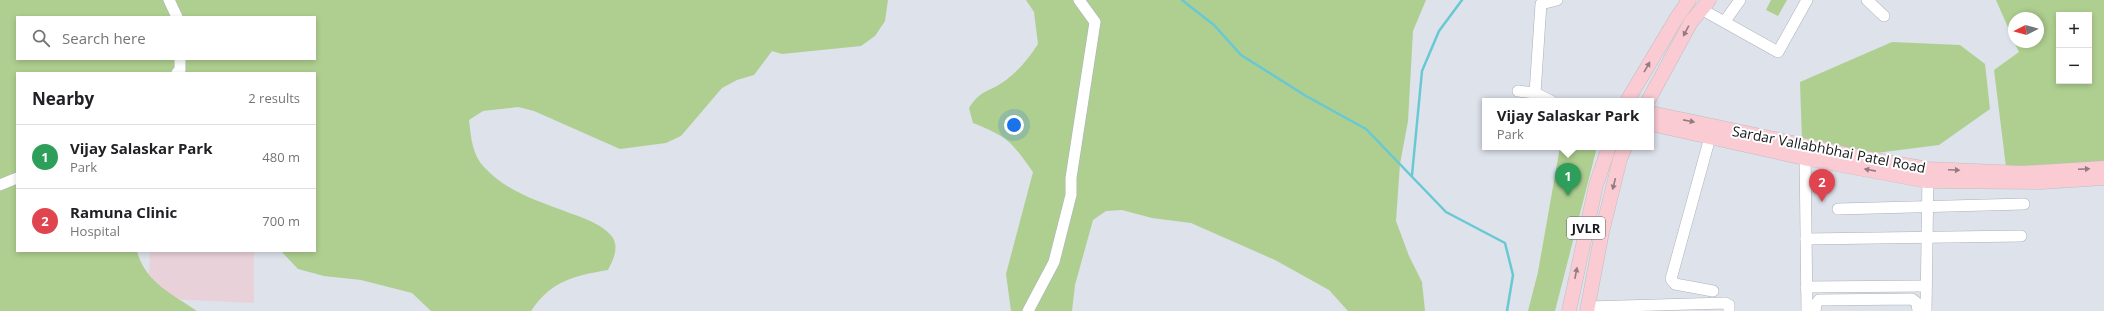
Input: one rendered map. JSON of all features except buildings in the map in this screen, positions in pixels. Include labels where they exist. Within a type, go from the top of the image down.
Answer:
[{"type":"main road","points":[[1629,98],[1689,0]]},
{"type":"main road","points":[[1650,98],[1691,22],[1705,4]]},
{"type":"main road","name":"Sardar Vallabhbhai Patel Road","points":[[1654,114],[1711,131],[1805,152],[1928,175],[2042,182],[2104,178]]},
{"type":"main road","name":"Sardar Vallabhbhai Patel Road","points":[[1654,124],[1711,131]]},
{"type":"main road","name":"JVLR","points":[[1569,311],[1596,185],[1608,150]]},
{"type":"main road","name":"JVLR","points":[[1595,309],[1602,232],[1620,159],[1624,150]]},
{"type":"main road","name":"Sardar Vallabhbhai Patel Road","points":[[1928,175],[2022,173],[2104,168]]},
{"type":"street","points":[[169,0],[177,16]]},
{"type":"street","points":[[178,0],[178,16]]},
{"type":"street","points":[[1028,311],[1054,262],[1071,195],[1071,178],[1095,22],[1079,0]]},
{"type":"street","points":[[1535,93],[1541,4],[1557,0]]},
{"type":"street","points":[[1725,21],[1740,0]]},
{"type":"street","points":[[1705,4],[1725,21],[1778,52],[1807,0]]},
{"type":"street","points":[[1867,0],[1884,16]]},
{"type":"street","points":[[178,72],[180,70],[180,60]]},
{"type":"street","points":[[1518,91],[1535,93],[1545,98]]},
{"type":"street","points":[[1711,131],[1671,279],[1675,284],[1713,292]]},
{"type":"street","points":[[1805,152],[1807,311]]},
{"type":"street","points":[[1926,311],[1928,175]]},
{"type":"street","points":[[0,185],[16,178]]},
{"type":"street","points":[[1838,209],[2024,204]]},
{"type":"street","points":[[1806,239],[1927,236],[2021,236]]},
{"type":"street","points":[[1806,286],[1926,286]]},
{"type":"street","points":[[1815,311],[1816,304],[1819,300],[1912,299],[1917,303],[1918,311]]},
{"type":"street","points":[[1595,309],[1725,303],[1729,305],[1728,311]]},
{"type":"shaded area","points":[[150,252],[254,252],[254,303],[148,298]]},
{"type":"green space","points":[[0,0],[888,0],[885,21],[875,36],[861,46],[782,54],[772,51],[754,75],[737,80],[722,88],[681,136],[666,143],[620,149],[534,111],[518,107],[483,111],[469,120],[477,157],[485,168],[501,182],[510,188],[540,202],[596,224],[608,232],[615,242],[615,254],[608,270],[574,277],[565,281],[547,292],[531,311],[431,311],[412,293],[361,280],[324,276],[298,269],[282,252],[316,252],[316,72],[16,72],[16,252],[137,252],[146,271],[153,279],[169,293],[197,311],[0,311]]},
{"type":"green space","points":[[1026,0],[1426,0],[1413,31],[1408,121],[1400,164],[1396,221],[1409,256],[1422,282],[1425,311],[1348,311],[1329,290],[1275,260],[1191,223],[1152,218],[1122,210],[1106,211],[1093,220],[1075,285],[1072,311],[1011,311],[1006,274],[1033,172],[1014,147],[1002,136],[973,123],[969,108],[978,97],[1006,80],[1015,72],[1038,44],[1034,12]]},
{"type":"green space","points":[[1771,0],[1787,0],[1778,16],[1766,10]]},
{"type":"green space","points":[[1996,0],[2104,0],[2104,164],[2006,167],[1994,70],[2019,52],[2017,48],[2044,48],[2044,12],[2008,12],[2008,27]]},
{"type":"green space","points":[[1892,42],[1960,45],[1985,64],[1990,109],[1939,145],[1868,154],[1802,141],[1800,82]]},
{"type":"green space","points":[[1559,150],[1596,150],[1555,311],[1528,311],[1538,272]]},
{"type":"waterway","points":[[1182,0],[1214,25],[1241,55],[1306,96],[1366,129],[1446,212],[1505,243],[1513,275],[1507,311]]},
{"type":"waterway","points":[[1412,175],[1422,71],[1439,31],[1462,0]]},
{"type":"place","name":"Vijay Salaskar Park","points":[[1568,196]]},
{"type":"place","name":"Ramuna Clinic","points":[[1822,202]]}]
